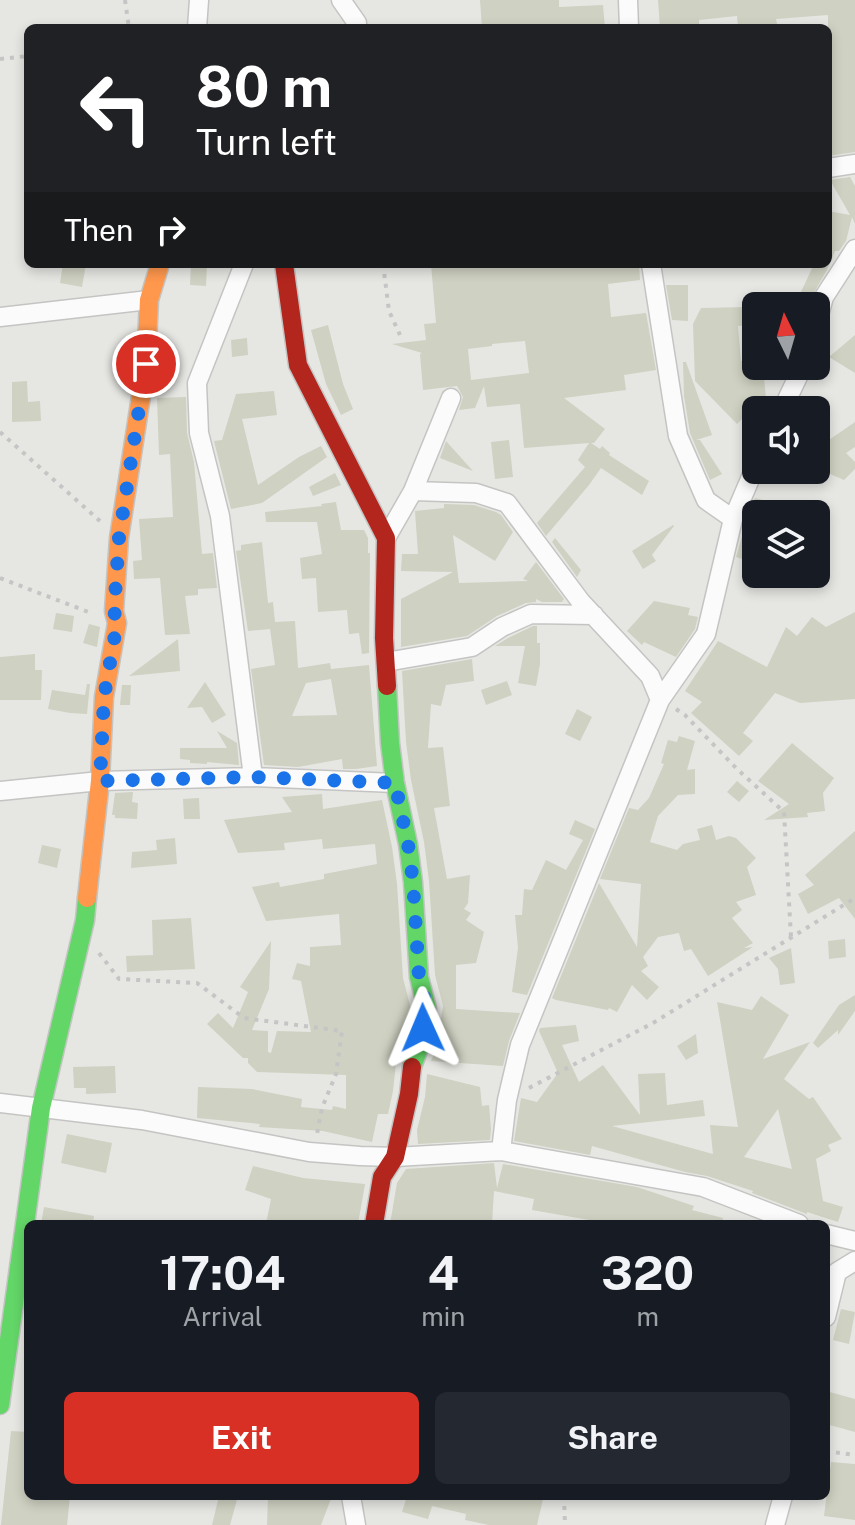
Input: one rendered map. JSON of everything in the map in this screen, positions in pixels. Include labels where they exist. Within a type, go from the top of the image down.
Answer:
[{"type":"street","points":[[197,24],[199,0]]},
{"type":"street","points":[[341,0],[357,24]]},
{"type":"street","points":[[628,0],[629,24]]},
{"type":"street","points":[[832,167],[855,164]]},
{"type":"street","points":[[827,292],[855,249]]},
{"type":"street","points":[[26,1220],[41,1108],[83,932],[100,781],[104,697],[117,623],[114,611],[119,538],[146,364],[149,300],[159,268]]},
{"type":"street","points":[[242,268],[197,383],[199,433],[220,516],[253,777]]},
{"type":"street","points":[[285,268],[298,365],[386,538],[386,662],[390,743],[408,844],[419,977],[427,1009],[412,1065],[395,1157],[382,1177],[375,1220]]},
{"type":"street","points":[[652,268],[678,436],[706,500],[733,519]]},
{"type":"street","points":[[0,317],[149,300]]},
{"type":"street","points":[[386,538],[413,491],[451,398]]},
{"type":"street","points":[[501,1151],[507,1100],[520,1045],[660,700],[706,634],[733,519],[748,484]]},
{"type":"street","points":[[413,491],[476,493],[507,503],[581,602],[650,676],[660,700]]},
{"type":"street","points":[[386,662],[472,647],[502,627],[531,614],[594,615]]},
{"type":"street","points":[[0,791],[100,781],[253,777],[395,783]]},
{"type":"street","points":[[0,1103],[142,1120],[309,1152],[395,1157],[501,1151],[703,1187],[789,1220]]},
{"type":"street","points":[[0,1405],[24,1231]]},
{"type":"street","points":[[830,1235],[855,1241]]},
{"type":"street","points":[[830,1301],[837,1272],[855,1261]]},
{"type":"street","points":[[352,1500],[356,1525]]},
{"type":"street","points":[[775,1525],[782,1500]]},
{"type":"path","points":[[125,0],[128,24]]},
{"type":"path","points":[[0,59],[24,56]]},
{"type":"path","points":[[384,268],[389,311],[400,335]]},
{"type":"path","points":[[0,432],[119,538]]},
{"type":"path","points":[[0,578],[117,623]]},
{"type":"path","points":[[660,700],[685,715],[784,812],[791,938]]},
{"type":"path","points":[[507,1100],[653,1023],[855,898]]},
{"type":"path","points":[[83,932],[119,979],[197,983],[244,1018],[342,1031],[336,1074],[309,1152]]},
{"type":"path","points":[[830,1452],[855,1455]]},
{"type":"path","points":[[564,1500],[565,1525]]},
{"type":"building","points":[[480,0],[559,0],[559,7],[603,5],[605,24],[482,24]]},
{"type":"building","points":[[658,0],[855,0],[855,152],[832,155],[832,24],[828,24],[828,15],[776,19],[777,24],[738,24],[737,16],[699,20],[699,24],[660,24]]},
{"type":"building","points":[[850,177],[855,186],[855,224],[852,217],[846,241],[832,258],[832,212],[850,215],[832,180]]},
{"type":"building","points":[[62,268],[85,268],[82,287],[60,283]]},
{"type":"building","points":[[191,268],[207,268],[206,286],[190,285]]},
{"type":"building","points":[[431,268],[639,268],[640,280],[608,284],[611,317],[646,313],[656,370],[624,375],[626,390],[564,398],[605,429],[591,443],[600,449],[602,446],[609,455],[649,481],[642,495],[601,468],[546,536],[537,523],[585,467],[578,460],[589,443],[524,448],[520,404],[487,407],[484,386],[475,408],[459,410],[463,397],[457,386],[423,390],[422,353],[392,344],[426,340],[424,324],[436,323]],"holes":[[[525,341],[529,373],[471,380],[468,349]]]},
{"type":"building","points":[[812,268],[827,270],[814,292],[801,292]]},
{"type":"building","points":[[666,285],[688,285],[688,321],[672,320]]},
{"type":"building","points":[[742,307],[742,326],[738,326],[742,380],[764,380],[766,396],[742,396],[742,419],[737,424],[695,381],[693,324],[701,308]]},
{"type":"building","points":[[328,325],[343,384],[353,409],[341,415],[326,384],[311,330]]},
{"type":"building","points":[[855,335],[855,373],[830,356]]},
{"type":"building","points":[[247,338],[248,355],[232,357],[231,340]]},
{"type":"building","points":[[683,362],[686,362],[712,435],[696,440],[700,440],[722,474],[710,480],[690,433]]},
{"type":"building","points":[[27,381],[28,402],[40,401],[41,421],[12,422],[12,382]]},
{"type":"building","points":[[274,391],[277,415],[242,419],[258,485],[321,446],[327,457],[262,503],[231,509],[214,441],[222,440],[236,394]]},
{"type":"building","points":[[186,397],[187,433],[194,462],[202,554],[213,553],[217,588],[198,589],[198,595],[185,596],[190,634],[165,635],[160,578],[134,579],[133,561],[142,560],[139,519],[173,517],[170,454],[159,455],[157,398]]},
{"type":"building","points":[[855,422],[855,447],[846,453],[855,462],[855,469],[844,480],[830,474],[830,439]]},
{"type":"building","points":[[509,440],[513,477],[495,479],[491,442]]},
{"type":"building","points":[[446,441],[473,471],[440,458]]},
{"type":"building","points":[[335,473],[341,485],[313,496],[309,487]]},
{"type":"building","points":[[336,502],[341,530],[364,530],[368,538],[369,653],[362,654],[359,633],[349,634],[347,610],[318,612],[316,578],[302,579],[300,558],[322,554],[317,522],[266,522],[265,512]]},
{"type":"building","points":[[444,504],[474,505],[496,512],[513,532],[495,561],[453,535],[459,583],[528,581],[523,579],[536,562],[564,599],[562,602],[536,599],[536,602],[526,603],[497,616],[467,636],[401,647],[401,599],[453,572],[401,571],[402,554],[418,554],[415,511],[444,508]]},
{"type":"building","points":[[673,525],[652,555],[656,561],[643,569],[632,551]]},
{"type":"building","points":[[742,536],[742,559],[736,557]]},
{"type":"building","points":[[555,538],[581,570],[577,577],[552,542]]},
{"type":"building","points":[[262,542],[268,603],[273,602],[275,622],[295,621],[298,668],[330,663],[331,669],[369,665],[377,766],[343,769],[342,759],[298,767],[264,765],[251,669],[275,665],[270,629],[248,631],[236,551],[241,550],[241,545]],"holes":[[[331,679],[337,715],[292,716],[306,683]]]},
{"type":"building","points":[[654,601],[690,608],[688,615],[698,617],[695,629],[676,657],[644,642],[642,645],[627,631]]},
{"type":"building","points":[[855,612],[855,699],[800,703],[775,693],[743,733],[753,741],[739,756],[691,713],[702,702],[685,691],[718,641],[767,667],[786,627],[797,636],[812,617],[826,627]]},
{"type":"building","points":[[56,613],[74,616],[72,632],[53,629]]},
{"type":"building","points":[[89,624],[100,627],[97,647],[83,643]]},
{"type":"building","points":[[537,626],[537,643],[540,643],[536,686],[518,683],[525,646],[495,646]]},
{"type":"building","points":[[178,639],[180,671],[129,676]]},
{"type":"building","points":[[35,654],[35,670],[42,670],[41,700],[0,700],[0,657]]},
{"type":"building","points":[[472,659],[474,681],[446,685],[441,706],[431,704],[428,748],[443,747],[450,806],[434,808],[447,879],[470,875],[468,903],[464,909],[471,913],[466,920],[484,932],[476,963],[456,965],[456,1009],[520,1013],[503,1066],[431,1061],[443,1006],[435,975],[424,842],[406,742],[402,671]]},
{"type":"building","points":[[507,681],[512,695],[486,705],[481,690]]},
{"type":"building","points":[[205,682],[226,715],[212,723],[202,707],[187,708]]},
{"type":"building","points":[[87,684],[90,684],[87,714],[48,709],[52,690],[85,695]]},
{"type":"building","points":[[122,685],[131,685],[130,705],[120,705]]},
{"type":"building","points":[[577,709],[592,717],[580,741],[565,734]]},
{"type":"building","points":[[217,731],[237,743],[239,765],[190,763],[190,760],[180,759],[180,748],[227,748]]},
{"type":"building","points":[[679,736],[695,741],[687,770],[695,769],[695,794],[678,795],[658,816],[650,842],[677,850],[683,844],[700,840],[697,829],[712,825],[716,840],[729,836],[736,838],[756,858],[747,867],[756,895],[736,902],[742,910],[732,918],[753,943],[744,948],[753,947],[708,976],[691,949],[684,951],[679,933],[658,937],[643,957],[648,966],[641,971],[659,987],[647,1000],[632,985],[617,1012],[556,1000],[552,998],[599,883],[637,947],[641,884],[600,879],[629,808],[638,810],[649,798],[664,764],[661,763],[668,740],[677,742]]},
{"type":"building","points":[[792,743],[834,778],[823,793],[825,811],[807,813],[808,817],[764,820],[789,804],[758,781]]},
{"type":"building","points":[[737,781],[749,791],[739,802],[727,792]]},
{"type":"building","points":[[133,792],[132,802],[138,803],[137,819],[115,818],[112,815],[115,793]]},
{"type":"building","points":[[322,794],[323,809],[382,800],[392,847],[403,978],[411,1009],[396,1063],[388,1114],[378,1114],[372,1142],[323,1131],[259,1127],[260,1124],[197,1118],[198,1087],[252,1089],[302,1099],[301,1107],[332,1110],[333,1106],[346,1109],[346,1075],[257,1072],[248,1063],[248,1058],[243,1058],[207,1024],[218,1013],[233,1028],[248,992],[240,987],[271,941],[269,989],[252,1030],[268,1031],[268,1052],[271,1053],[277,1031],[311,1032],[301,981],[292,979],[297,963],[310,966],[310,947],[341,945],[339,914],[266,921],[252,887],[279,882],[280,887],[324,879],[324,874],[377,864],[375,844],[323,849],[322,839],[284,843],[285,850],[238,853],[224,820],[292,812],[282,797]]},
{"type":"building","points":[[199,798],[200,819],[184,819],[183,799]]},
{"type":"building","points":[[575,820],[595,829],[527,995],[512,992],[518,948],[515,915],[522,915],[524,889],[532,890],[546,860],[566,870],[583,840],[569,834]]},
{"type":"building","points":[[855,831],[855,919],[839,898],[808,914],[798,894],[814,885],[805,875]]},
{"type":"building","points":[[175,838],[177,864],[131,868],[132,852],[157,850],[156,840]]},
{"type":"building","points":[[42,845],[61,849],[57,868],[38,863]]},
{"type":"building","points":[[191,918],[195,969],[127,972],[126,956],[153,955],[152,920]]},
{"type":"building","points":[[845,939],[846,957],[829,959],[828,941]]},
{"type":"building","points":[[791,948],[795,983],[780,985],[778,969],[769,958]]},
{"type":"building","points":[[855,995],[855,1011],[838,1035],[838,1030],[818,1048],[813,1043],[839,1005]]},
{"type":"building","points":[[761,996],[789,1015],[763,1059],[810,1042],[784,1079],[809,1099],[813,1097],[842,1139],[828,1145],[831,1151],[816,1159],[823,1201],[843,1207],[838,1222],[807,1214],[707,1176],[592,1146],[590,1155],[514,1141],[521,1098],[537,1102],[558,1073],[540,1028],[576,1025],[579,1041],[562,1045],[579,1082],[603,1065],[640,1115],[638,1074],[665,1073],[667,1105],[703,1100],[705,1116],[612,1126],[713,1154],[710,1125],[738,1127],[717,1002],[752,1010]],"holes":[[[778,1109],[792,1169],[744,1157]]]},
{"type":"building","points":[[696,1034],[698,1053],[686,1060],[677,1046]]},
{"type":"building","points":[[115,1066],[116,1093],[86,1094],[86,1088],[74,1088],[73,1067]]},
{"type":"building","points":[[427,1074],[480,1087],[482,1106],[489,1105],[490,1140],[418,1144],[417,1130]]},
{"type":"building","points":[[67,1134],[112,1143],[106,1173],[61,1163]]},
{"type":"building","points":[[494,1163],[497,1188],[503,1164],[637,1187],[694,1206],[692,1210],[723,1218],[589,1220],[532,1210],[534,1199],[494,1191],[492,1220],[391,1220],[397,1183],[406,1169]]},
{"type":"building","points":[[253,1166],[303,1178],[365,1184],[359,1220],[267,1220],[271,1199],[245,1190]]},
{"type":"building","points":[[44,1207],[94,1216],[94,1220],[42,1220]]},
{"type":"building","points":[[841,1309],[855,1312],[849,1344],[833,1340]]},
{"type":"building","points":[[830,1392],[855,1399],[855,1432],[830,1425]]},
{"type":"building","points":[[11,1431],[24,1432],[24,1500],[70,1500],[67,1525],[1,1525]]},
{"type":"building","points":[[831,1462],[855,1464],[855,1520],[824,1516],[826,1500],[830,1500]]},
{"type":"building","points":[[218,1500],[237,1500],[230,1525],[212,1525]]},
{"type":"building","points":[[268,1500],[330,1500],[321,1525],[267,1525]]},
{"type":"building","points":[[406,1500],[543,1500],[537,1525],[489,1525],[465,1520],[466,1514],[432,1506],[428,1519],[402,1512]]},
{"type":"traffic: fast","points":[[387,686],[390,743],[408,844],[419,977],[427,1009],[412,1067]]},
{"type":"traffic: fast","points":[[26,1220],[41,1108],[85,920],[87,898]]},
{"type":"traffic: fast","points":[[0,1405],[24,1231]]},
{"type":"traffic: slow","points":[[87,898],[100,781],[104,697],[117,623],[114,611],[119,538],[146,364],[149,300],[159,268]]},
{"type":"traffic: jam","points":[[285,268],[298,365],[386,538],[384,638],[387,686]]},
{"type":"traffic: jam","points":[[375,1220],[382,1177],[395,1157],[412,1067]]},
{"type":"route","points":[[146,364],[119,538],[114,611],[117,623],[104,697],[100,781],[253,777],[395,783],[413,882],[419,977],[427,1009],[423,1028]]}]
